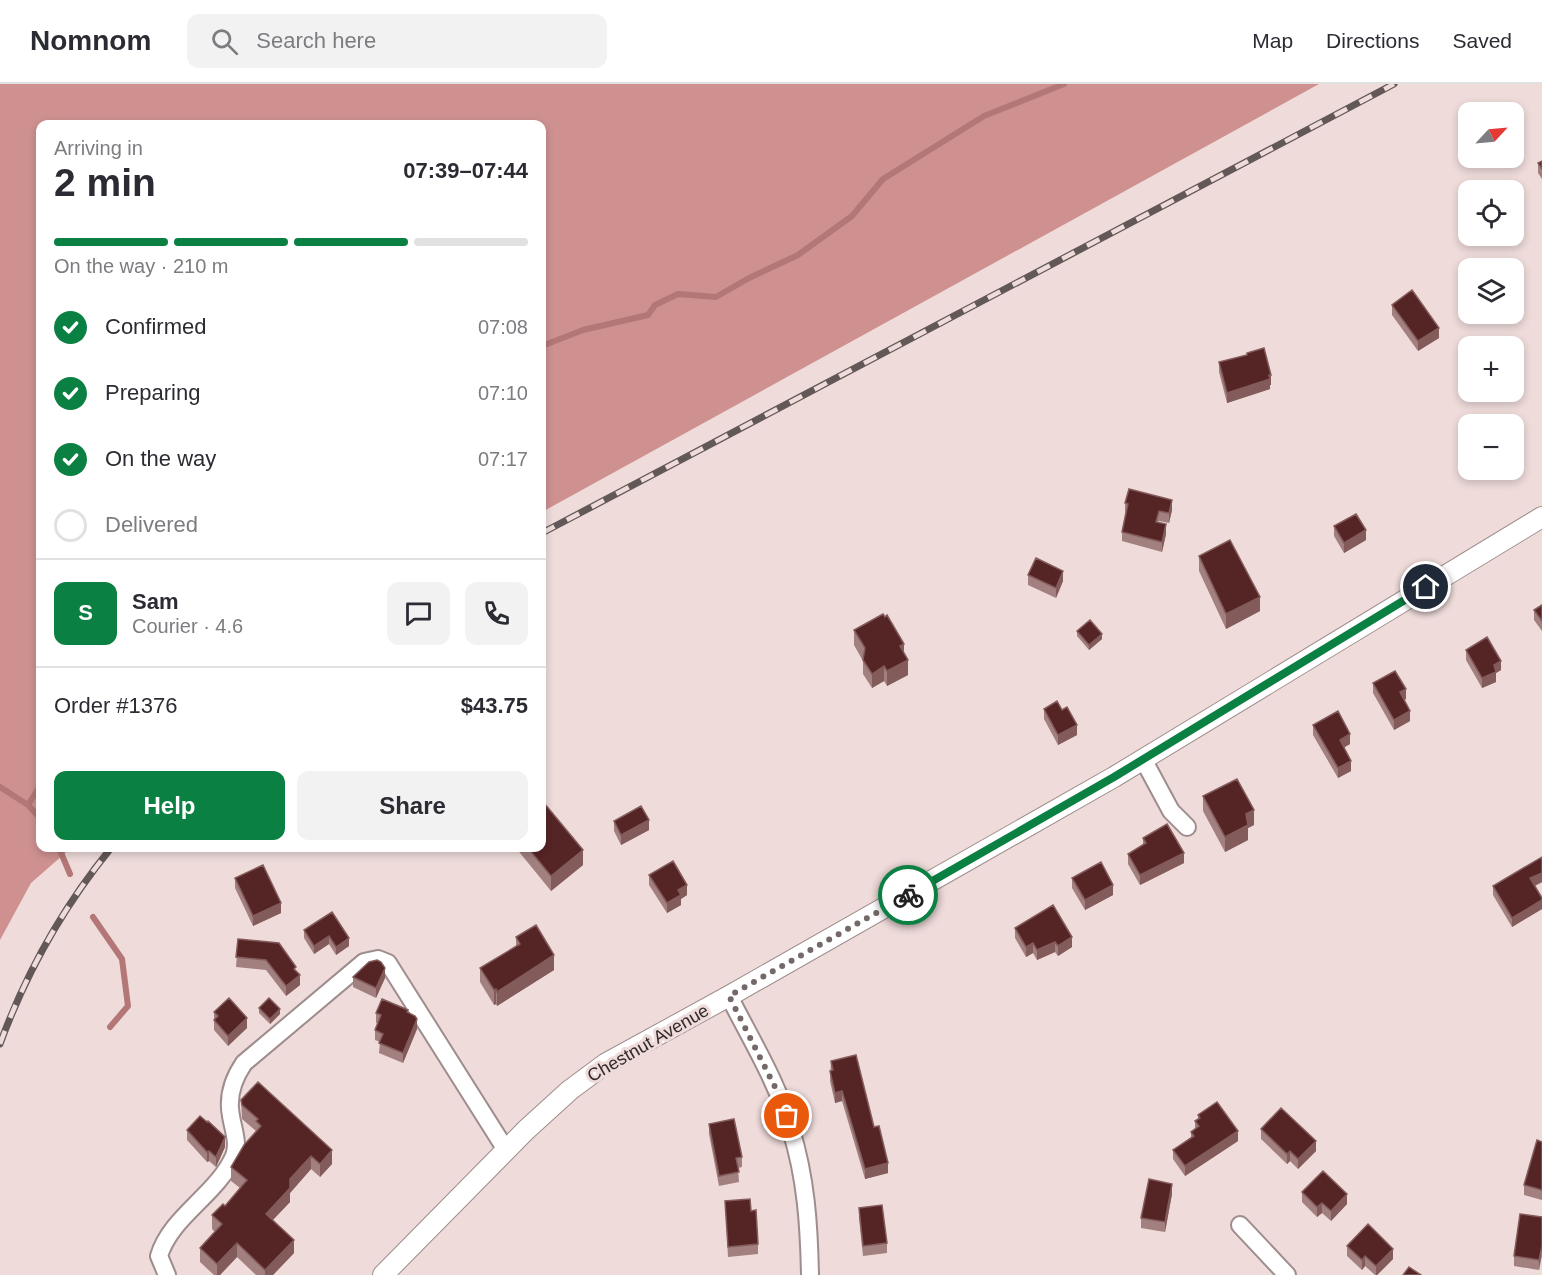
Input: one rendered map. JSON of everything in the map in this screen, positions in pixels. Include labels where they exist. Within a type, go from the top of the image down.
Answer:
[{"type":"street","name":"Chestnut Avenue","points":[[383,1275],[506,1150],[570,1090],[605,1064],[729,996],[1143,759],[1542,517]]},
{"type":"street","points":[[1143,759],[1171,811],[1187,828]]},
{"type":"street","points":[[167,1275],[159,1256],[164,1241],[225,1172],[235,1153],[237,1143],[230,1114],[230,1100],[231,1087],[237,1073],[244,1063],[364,962],[378,959],[388,963],[506,1150]]},
{"type":"street","points":[[729,996],[775,1087],[791,1128],[806,1194],[810,1275]]},
{"type":"street","points":[[1240,1225],[1287,1275]]},
{"type":"shaded area","points":[[0,84],[1319,84],[546,510],[546,120],[36,120],[36,852],[66,852],[31,883],[0,940]]},
{"type":"building","points":[[1412,290],[1439,328],[1418,341],[1392,305]]},
{"type":"building","points":[[1264,348],[1270,379],[1227,393],[1219,362]]},
{"type":"building","points":[[1129,489],[1172,500],[1169,513],[1159,511],[1156,522],[1166,524],[1162,542],[1122,532]]},
{"type":"building","points":[[1356,514],[1366,530],[1344,543],[1334,526]]},
{"type":"building","points":[[1230,540],[1260,597],[1226,614],[1199,556]]},
{"type":"building","points":[[1036,558],[1063,571],[1056,588],[1028,575]]},
{"type":"building","points":[[1542,605],[1542,621],[1534,610]]},
{"type":"building","points":[[883,614],[885,617],[887,615],[904,644],[900,646],[908,660],[887,671],[884,666],[872,674],[863,660],[865,648],[854,630]]},
{"type":"building","points":[[1090,620],[1102,634],[1089,645],[1077,631]]},
{"type":"building","points":[[1487,637],[1501,661],[1494,665],[1496,672],[1482,678],[1466,650]]},
{"type":"building","points":[[1395,671],[1406,689],[1400,692],[1410,711],[1394,720],[1373,683]]},
{"type":"building","points":[[1057,701],[1062,710],[1067,707],[1077,725],[1058,735],[1044,709]]},
{"type":"building","points":[[1338,711],[1350,734],[1340,740],[1351,761],[1338,768],[1313,725]]},
{"type":"building","points":[[1237,779],[1254,810],[1246,814],[1248,825],[1225,837],[1203,796]]},
{"type":"building","points":[[546,805],[583,850],[551,876],[531,852],[546,852]]},
{"type":"building","points":[[641,806],[649,820],[621,835],[614,821]]},
{"type":"building","points":[[1167,824],[1184,853],[1140,875],[1128,854],[1146,843],[1143,838]]},
{"type":"building","points":[[1542,857],[1542,873],[1530,878],[1542,900],[1512,918],[1493,886]]},
{"type":"building","points":[[673,861],[687,885],[678,890],[681,895],[667,903],[649,875]]},
{"type":"building","points":[[1101,862],[1113,885],[1085,900],[1072,878]]},
{"type":"building","points":[[263,865],[281,903],[253,916],[235,878]]},
{"type":"building","points":[[1053,905],[1072,937],[1058,946],[1055,942],[1037,950],[1033,943],[1026,947],[1015,928]]},
{"type":"building","points":[[332,912],[349,938],[336,947],[329,936],[314,946],[304,930]]},
{"type":"building","points":[[536,925],[554,955],[497,992],[480,968],[520,944],[516,937]]},
{"type":"building","points":[[238,939],[279,943],[300,975],[286,986],[266,960],[236,957]]},
{"type":"building","points":[[377,960],[385,968],[376,988],[353,977],[369,962]]},
{"type":"building","points":[[229,998],[247,1018],[228,1036],[214,1020],[218,1016],[214,1012]]},
{"type":"building","points":[[269,998],[280,1009],[270,1019],[259,1008]]},
{"type":"building","points":[[382,999],[408,1010],[407,1012],[417,1019],[403,1053],[379,1043],[383,1034],[375,1030],[381,1015],[376,1013]]},
{"type":"building","points":[[856,1055],[874,1127],[879,1126],[888,1163],[865,1169],[842,1091],[835,1093],[830,1071],[833,1070],[831,1061]]},
{"type":"building","points":[[258,1082],[332,1150],[320,1164],[311,1156],[290,1179],[290,1188],[266,1214],[294,1240],[265,1270],[237,1243],[217,1264],[200,1248],[222,1224],[212,1215],[223,1204],[225,1206],[247,1180],[231,1167],[244,1145],[261,1126],[256,1121],[258,1119],[242,1105],[241,1100]]},
{"type":"building","points":[[1217,1102],[1238,1131],[1185,1166],[1173,1150],[1194,1136],[1191,1132],[1199,1126],[1195,1121],[1200,1118],[1198,1115]]},
{"type":"building","points":[[1281,1108],[1316,1141],[1298,1159],[1290,1151],[1287,1154],[1261,1129]]},
{"type":"building","points":[[200,1116],[225,1137],[216,1157],[209,1151],[207,1152],[187,1130]]},
{"type":"building","points":[[734,1119],[742,1157],[736,1158],[739,1172],[719,1176],[709,1124]]},
{"type":"building","points":[[1537,1140],[1542,1142],[1542,1190],[1524,1185]]},
{"type":"building","points":[[1323,1171],[1347,1194],[1331,1211],[1322,1203],[1317,1207],[1302,1192]]},
{"type":"building","points":[[1149,1179],[1172,1184],[1165,1222],[1141,1218]]},
{"type":"building","points":[[750,1199],[751,1211],[756,1210],[758,1244],[728,1247],[725,1201]]},
{"type":"building","points":[[882,1205],[887,1243],[863,1246],[859,1208]]},
{"type":"building","points":[[1520,1214],[1542,1217],[1542,1246],[1539,1260],[1514,1256]]},
{"type":"building","points":[[1368,1224],[1393,1249],[1376,1266],[1365,1256],[1362,1260],[1347,1246]]},
{"type":"building","points":[[1409,1267],[1421,1275],[1403,1275]]},
{"type":"waterway","points":[[546,344],[583,330],[648,315],[655,305],[678,294],[716,297],[749,278],[798,255],[852,216],[883,179],[984,116],[1064,84]]},
{"type":"waterway","points":[[0,787],[28,805],[36,814]]},
{"type":"waterway","points":[[28,805],[36,792]]},
{"type":"waterway","points":[[61,852],[70,874]]},
{"type":"waterway","points":[[93,917],[122,959],[128,1006],[110,1027]]},
{"type":"railway","points":[[546,531],[1394,84]]},
{"type":"railway","points":[[0,1044],[47,942],[77,894],[108,852]]},
{"type":"way so far","points":[[787,1116],[775,1087],[729,996],[908,895]]},
{"type":"route","points":[[908,895],[1114,777],[1426,587]]}]
